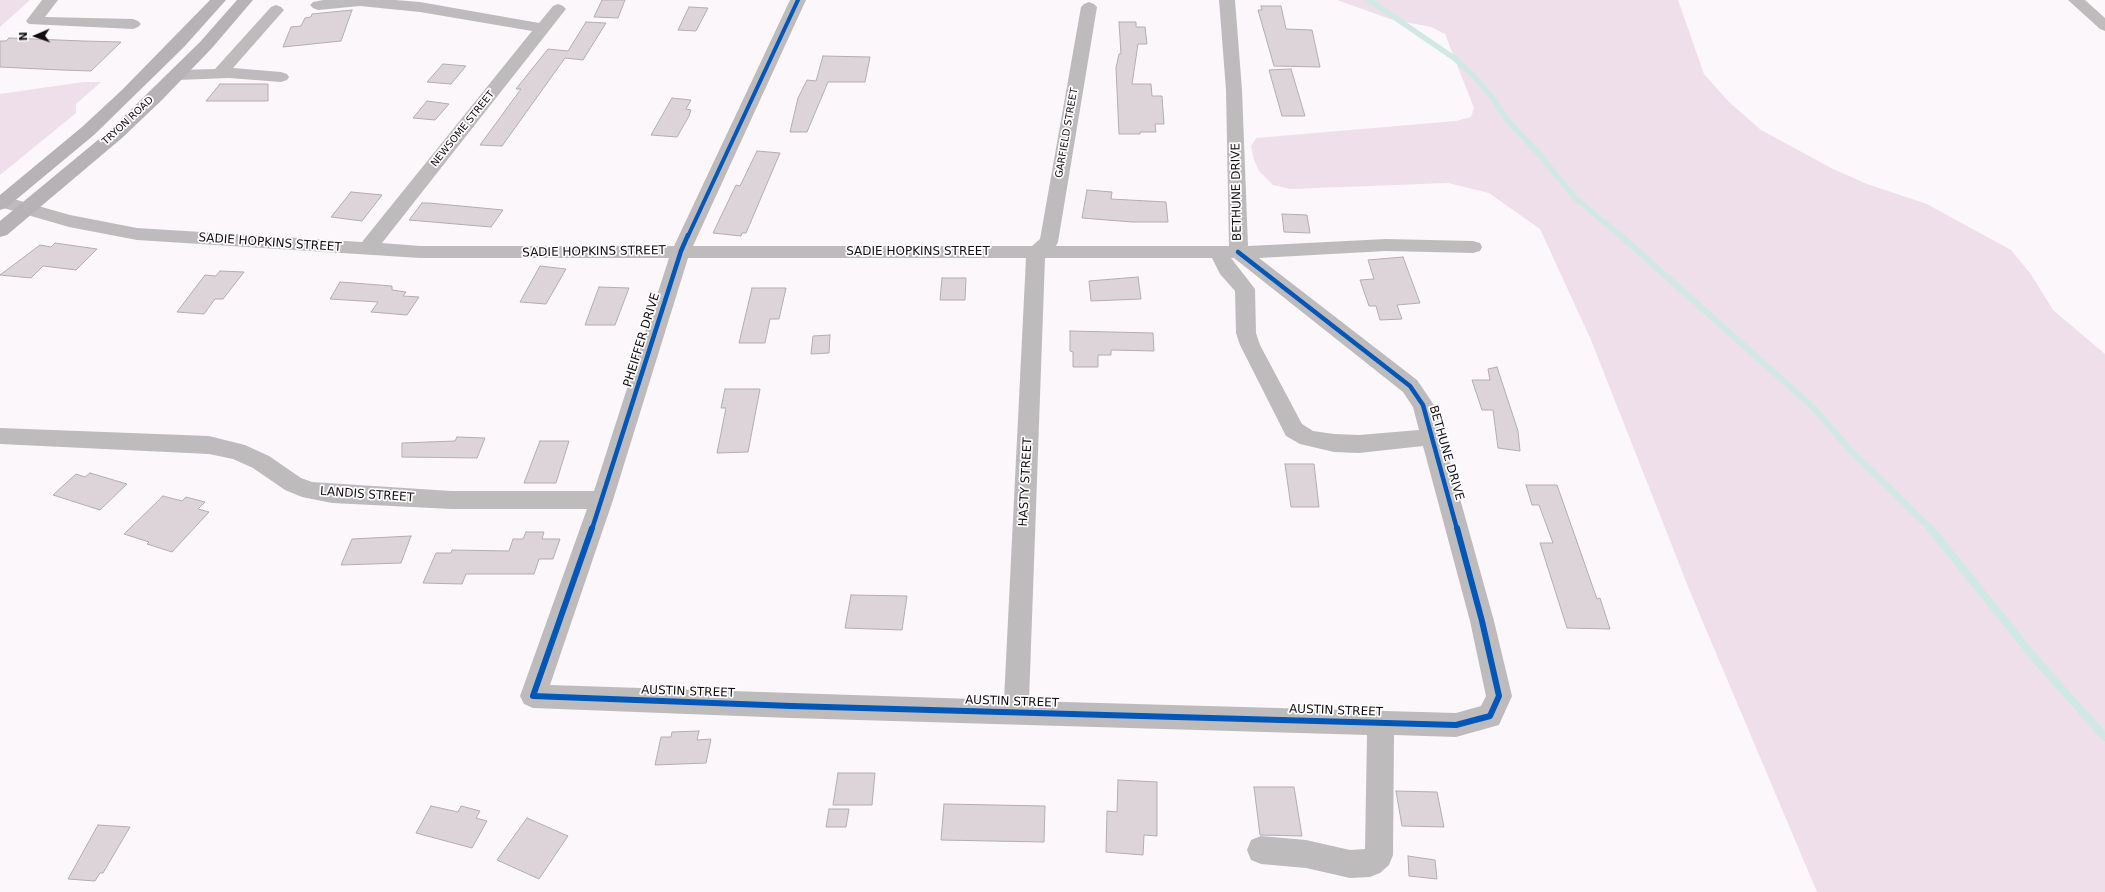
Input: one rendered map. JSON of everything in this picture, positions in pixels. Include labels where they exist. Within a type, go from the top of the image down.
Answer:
[{"type":"main road","name":"TRYON ROAD","points":[[1,203],[128,94],[178,44],[218,0]]},
{"type":"main road","name":"TRYON ROAD","points":[[0,231],[116,134],[178,75],[245,0]]},
{"type":"street","points":[[50,0],[34,21],[133,24]]},
{"type":"street","name":"PHEIFFER DRIVE","points":[[533,696],[602,500],[681,251],[798,0]]},
{"type":"street","name":"BETHUNE DRIVE","points":[[1227,0],[1234,90],[1239,226],[1228,252],[1410,386],[1423,405],[1482,621],[1499,696],[1490,716]]},
{"type":"street","points":[[2076,0],[2105,26]]},
{"type":"street","points":[[318,5],[360,1],[420,8],[543,28]]},
{"type":"street","name":"GARFIELD STREET","points":[[1036,252],[1049,242],[1088,7]]},
{"type":"street","name":"NEWSOME STREET","points":[[367,249],[558,9]]},
{"type":"street","points":[[221,72],[276,10]]},
{"type":"street","points":[[178,75],[191,76],[221,72],[281,77]]},
{"type":"street","name":"SADIE HOPKINS STREET","points":[[1,203],[28,208],[82,224],[137,234],[367,249],[488,253],[681,251],[1273,252],[1386,245],[1473,246]]},
{"type":"street","name":"HASTY STREET","points":[[1016,712],[1036,252]]},
{"type":"street","points":[[1228,252],[1227,269],[1245,290],[1246,334],[1250,345],[1277,394],[1294,430],[1308,438],[1334,443],[1359,444],[1432,437]]},
{"type":"street","name":"LANDIS STREET","points":[[0,436],[209,445],[237,451],[261,462],[293,484],[310,491],[332,494],[451,500],[602,500]]},
{"type":"street","name":"AUSTIN STREET","points":[[533,696],[791,706],[1456,725],[1490,716]]},
{"type":"street","points":[[1261,850],[1306,854],[1350,864],[1370,863],[1379,855],[1378,828],[1381,722]]},
{"type":"shaded area","points":[[0,0],[30,0],[0,27]]},
{"type":"shaded area","points":[[1337,0],[1678,0],[1704,74],[1728,101],[1761,130],[1833,169],[1867,184],[1927,204],[2011,250],[2030,273],[2053,310],[2105,354],[2105,892],[1817,892],[1691,594],[1591,340],[1540,229],[1489,193],[1448,183],[1290,189],[1273,185],[1259,171],[1254,160],[1251,146],[1256,138],[1456,121],[1471,117],[1474,108],[1445,34],[1431,27],[1390,19]]},
{"type":"shaded area","points":[[83,82],[101,82],[76,104],[76,113],[0,175],[0,94]]},
{"type":"building","points":[[602,0],[625,0],[618,18],[594,17]]},
{"type":"building","points":[[1261,6],[1281,6],[1286,29],[1312,30],[1320,67],[1274,66],[1258,10],[1262,10]]},
{"type":"building","points":[[689,7],[708,8],[696,31],[678,30]]},
{"type":"building","points":[[352,10],[341,41],[283,47],[291,27],[301,26],[305,18],[311,17],[312,14]]},
{"type":"building","points":[[586,22],[606,23],[583,60],[565,58],[502,146],[480,145],[521,89],[516,89],[548,49],[568,51]]},
{"type":"building","points":[[1119,22],[1136,22],[1136,27],[1145,27],[1147,44],[1138,44],[1132,84],[1151,84],[1152,96],[1162,96],[1164,124],[1155,124],[1156,132],[1119,134],[1116,68],[1119,54],[1121,54]]},
{"type":"building","points":[[9,38],[121,42],[91,71],[0,67],[0,41],[6,41]]},
{"type":"building","points":[[823,56],[870,57],[865,82],[828,82],[807,132],[790,132],[798,98],[807,80],[816,81]]},
{"type":"building","points":[[443,64],[466,66],[451,84],[427,82]]},
{"type":"building","points":[[1291,69],[1305,116],[1282,116],[1269,70]]},
{"type":"building","points":[[220,84],[268,84],[268,101],[206,101]]},
{"type":"building","points":[[672,98],[691,100],[686,109],[691,110],[689,116],[677,137],[651,135]]},
{"type":"building","points":[[427,101],[449,104],[435,120],[413,118]]},
{"type":"building","points":[[757,151],[780,153],[746,233],[742,233],[741,236],[713,233],[736,185],[740,186]]},
{"type":"building","points":[[1087,190],[1112,192],[1111,199],[1166,202],[1168,222],[1132,222],[1082,218]]},
{"type":"building","points":[[351,192],[382,195],[362,221],[331,217]]},
{"type":"building","points":[[422,203],[503,210],[491,227],[409,220]]},
{"type":"building","points":[[1282,214],[1307,215],[1310,233],[1284,232]]},
{"type":"building","points":[[55,243],[97,249],[76,270],[43,266],[31,278],[0,275],[40,245],[51,247]]},
{"type":"building","points":[[1403,257],[1420,303],[1397,305],[1402,319],[1380,320],[1376,306],[1369,306],[1360,280],[1374,279],[1368,260]]},
{"type":"building","points":[[540,266],[566,269],[546,304],[520,302]]},
{"type":"building","points":[[220,271],[244,272],[223,299],[215,299],[204,314],[177,312],[205,275],[216,276]]},
{"type":"building","points":[[1138,277],[1141,299],[1091,301],[1089,281]]},
{"type":"building","points":[[942,278],[966,278],[965,300],[940,300]]},
{"type":"building","points":[[340,282],[392,286],[392,290],[406,292],[403,296],[419,297],[407,315],[371,312],[378,302],[330,299]]},
{"type":"building","points":[[599,287],[629,288],[615,325],[585,325]]},
{"type":"building","points":[[752,288],[786,288],[779,319],[770,319],[765,343],[739,343]]},
{"type":"building","points":[[1070,331],[1153,333],[1154,351],[1111,350],[1111,355],[1098,355],[1098,367],[1073,367],[1073,352],[1070,351]]},
{"type":"building","points":[[830,335],[829,353],[811,354],[813,336]]},
{"type":"building","points":[[1497,367],[1518,431],[1520,451],[1498,448],[1493,410],[1482,410],[1472,380],[1490,380],[1488,369]]},
{"type":"building","points":[[725,389],[760,389],[748,452],[717,453],[726,408],[721,408]]},
{"type":"building","points":[[457,437],[485,438],[477,458],[402,457],[402,443],[455,441]]},
{"type":"building","points":[[540,441],[569,441],[556,483],[524,483]]},
{"type":"building","points":[[1285,464],[1314,464],[1319,507],[1291,507]]},
{"type":"building","points":[[90,473],[127,484],[100,510],[53,495],[76,474],[85,477]]},
{"type":"building","points":[[1526,485],[1557,485],[1597,599],[1600,598],[1610,629],[1567,628],[1540,543],[1553,543],[1539,505],[1532,505]]},
{"type":"building","points":[[163,496],[182,501],[186,497],[205,502],[198,509],[209,512],[172,552],[147,544],[149,542],[124,534]]},
{"type":"building","points":[[526,532],[544,532],[542,539],[560,539],[553,559],[539,559],[534,574],[466,574],[462,584],[423,583],[436,553],[451,553],[452,550],[509,551],[513,539],[523,539]]},
{"type":"building","points":[[411,536],[401,563],[341,565],[352,539]]},
{"type":"building","points":[[851,595],[907,596],[902,630],[845,628]]},
{"type":"building","points":[[699,731],[697,740],[711,739],[706,763],[655,765],[661,737],[671,737],[672,732]]},
{"type":"building","points":[[838,773],[875,773],[872,805],[833,805]]},
{"type":"building","points":[[1118,780],[1157,782],[1157,836],[1144,835],[1143,855],[1106,852],[1107,811],[1117,812]]},
{"type":"building","points":[[1254,787],[1294,787],[1302,836],[1260,835]]},
{"type":"building","points":[[1396,791],[1437,792],[1444,827],[1402,826]]},
{"type":"building","points":[[944,804],[1045,806],[1044,842],[941,840]]},
{"type":"building","points":[[431,806],[458,812],[461,806],[480,811],[476,818],[487,821],[472,848],[416,833]]},
{"type":"building","points":[[829,809],[849,809],[846,827],[826,827]]},
{"type":"building","points":[[527,818],[568,836],[539,879],[497,860]]},
{"type":"building","points":[[98,825],[130,827],[103,873],[100,873],[95,881],[68,879]]},
{"type":"building","points":[[1408,856],[1435,860],[1437,879],[1409,876]]},
{"type":"waterway","points":[[1369,0],[1454,58],[1474,76],[1494,100],[1507,120],[1540,155],[1575,198],[1621,236]]},
{"type":"waterway","points":[[1620,235],[1815,409],[1848,448],[1930,528]]},
{"type":"waterway","points":[[1930,528],[2038,662],[2105,737]]},
{"type":"cycle path","points":[[798,0],[681,251],[602,500],[533,696],[791,706],[1456,725],[1490,716],[1499,696],[1482,621],[1423,405],[1410,386],[1238,252]]}]
